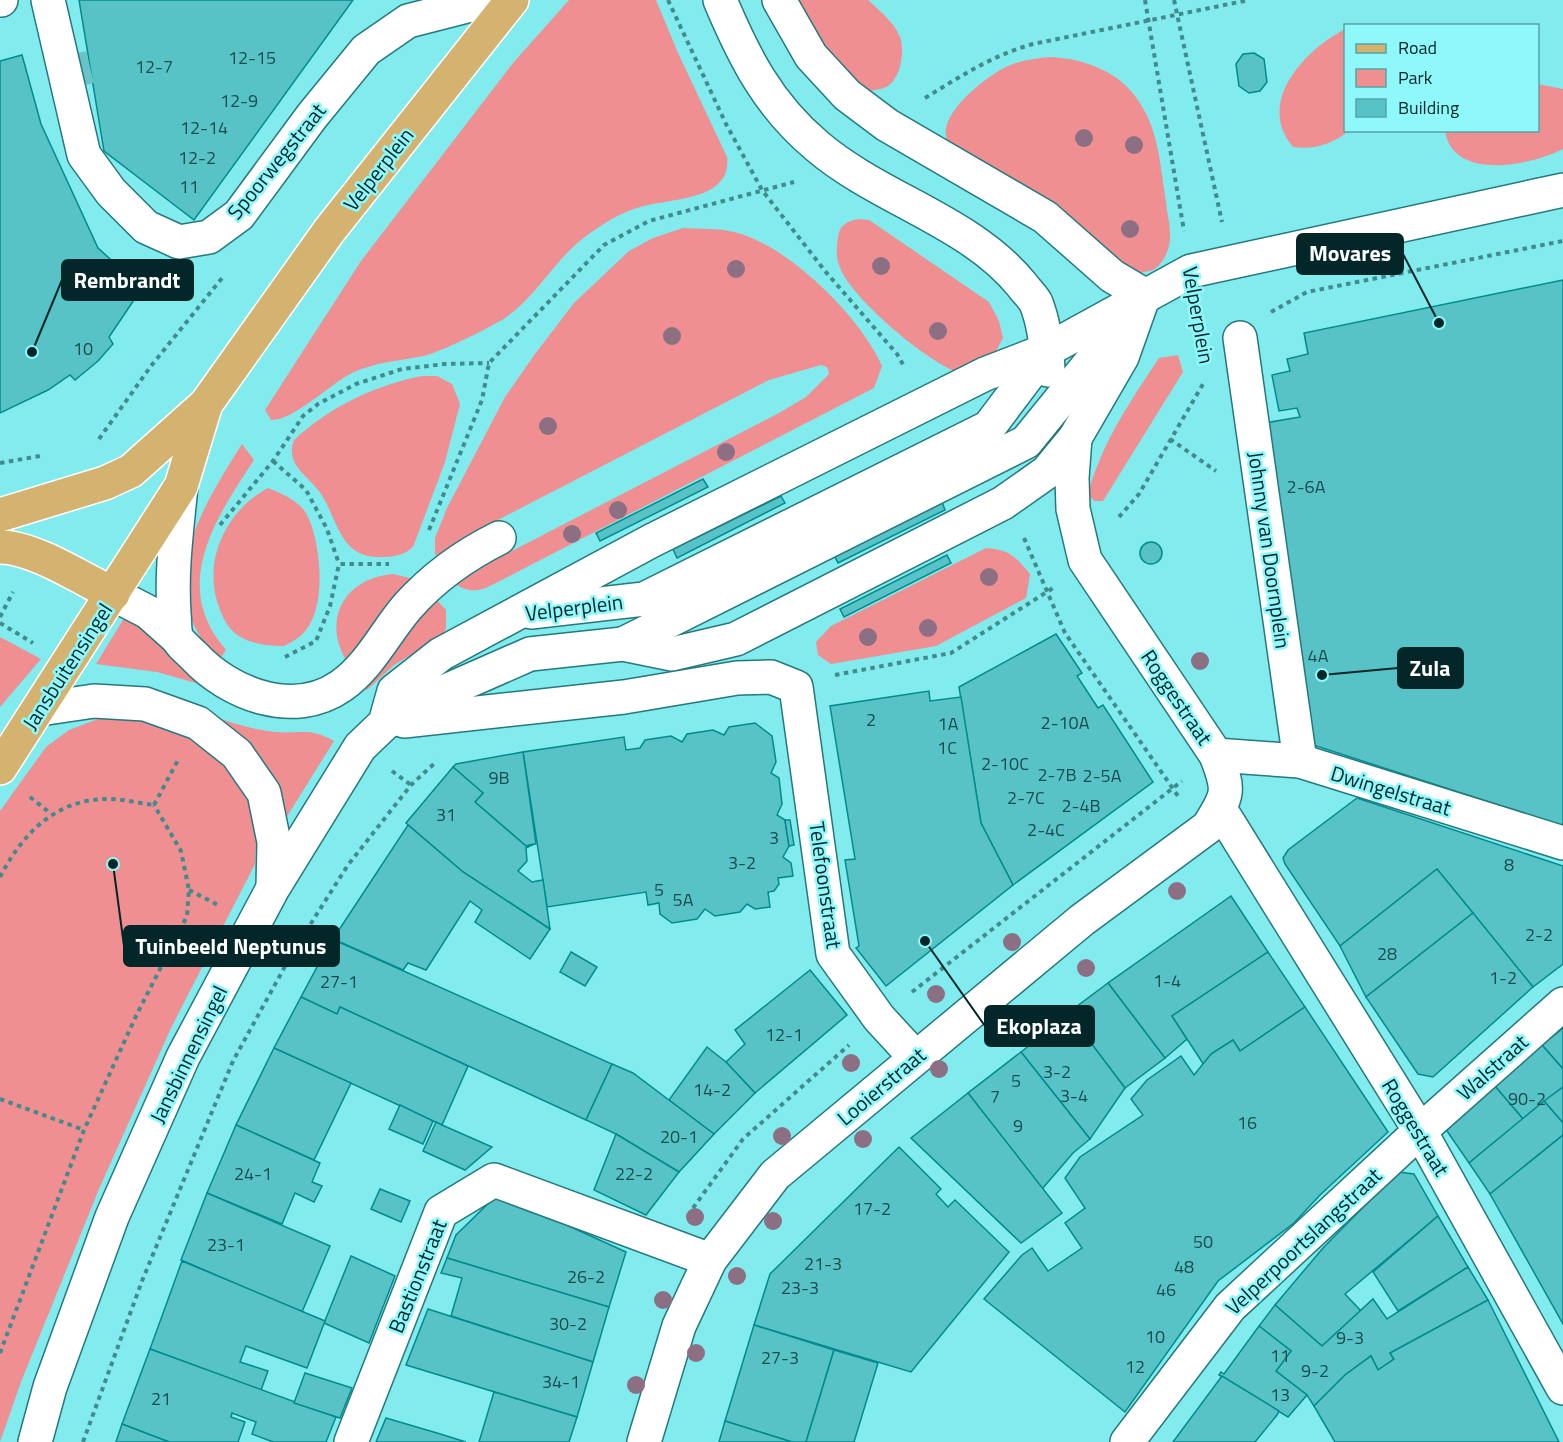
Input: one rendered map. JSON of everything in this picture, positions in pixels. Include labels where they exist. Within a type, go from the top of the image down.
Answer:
[{"type":"main road","name":"Velperplein","points":[[113,594],[181,486],[206,404],[329,231],[512,0]]},
{"type":"main road","points":[[0,515],[105,483],[131,471],[206,404]]},
{"type":"main road","points":[[0,547],[9,547],[34,555],[113,594]]},
{"type":"main road","name":"Jansbuitensingel","points":[[0,768],[40,710],[113,594]]},
{"type":"street","name":"Spoorwegstraat","points":[[48,0],[84,155],[111,192],[146,227],[179,242],[209,237],[239,215],[312,116],[366,50],[408,21],[490,0]]},
{"type":"street","points":[[720,0],[744,56],[759,81],[780,109],[816,146],[1007,266],[1036,302],[1047,350],[1048,417]]},
{"type":"street","points":[[779,0],[811,56],[847,95],[887,125],[1045,217],[1112,276],[1144,295]]},
{"type":"street","points":[[1047,350],[1144,295],[1191,272],[1563,190]]},
{"type":"street","points":[[1048,417],[1144,295]]},
{"type":"street","name":"Velperplein","points":[[623,644],[672,654],[736,639],[1003,503],[1047,472],[1075,438],[1122,357],[1144,295]]},
{"type":"street","name":"Johnny van Doornplein","points":[[1240,338],[1300,761]]},
{"type":"street","name":"Velperplein","points":[[512,615],[651,541],[985,374],[1047,350]]},
{"type":"street","name":"Velperplein","points":[[512,615],[644,599],[989,427],[1047,350]]},
{"type":"street","name":"Velperplein","points":[[623,644],[1026,442],[1048,417]]},
{"type":"street","name":"Velperplein","points":[[1075,438],[1072,478],[1073,509],[1085,560]]},
{"type":"street","points":[[176,637],[172,586],[181,486]]},
{"type":"street","points":[[113,594],[148,612],[176,637],[208,672],[224,682],[266,699],[310,700],[341,686],[374,652],[409,605],[433,582],[477,549],[499,538]]},
{"type":"street","name":"Roggestraat","points":[[1085,560],[1216,754],[1227,791],[1211,821],[1420,1131],[1563,1388]]},
{"type":"street","points":[[385,723],[394,691],[441,654],[512,615]]},
{"type":"street","points":[[385,723],[448,690],[530,654],[623,644]]},
{"type":"street","name":"Telefoonstraat","points":[[385,723],[624,697],[737,678],[771,677],[796,687],[833,954],[879,1018],[915,1057]]},
{"type":"street","points":[[40,710],[94,700],[145,704],[198,723],[237,753],[264,793],[274,842],[273,888]]},
{"type":"street","name":"Jansbinnensingel","points":[[35,1442],[50,1388],[112,1217],[183,1057],[273,888],[360,747],[385,723]]},
{"type":"street","name":"Dwingelstraat","points":[[1216,754],[1300,761],[1563,843]]},
{"type":"street","name":"Looierstraat","points":[[644,1442],[679,1326],[710,1260],[775,1175],[1082,920],[1211,821]]},
{"type":"street","name":"Walstraat","points":[[1420,1131],[1563,1004]]},
{"type":"street","name":"Velperpoortslangstraat","points":[[1127,1442],[1230,1307],[1420,1131]]},
{"type":"street","name":"Bastionstraat","points":[[351,1442],[441,1212],[494,1180],[710,1260]]},
{"type":"path","points":[[668,0],[726,124],[762,190],[825,271],[897,354],[908,373]]},
{"type":"path","name":"Velperplein","points":[[1145,0],[1191,272]]},
{"type":"path","name":"Velperplein","points":[[1174,0],[1233,262]]},
{"type":"path","points":[[887,125],[895,116],[983,62],[1007,51],[1248,0]]},
{"type":"path","points":[[426,539],[482,400],[489,363],[604,245],[649,221],[808,178],[840,163]]},
{"type":"path","name":"Velperplein","points":[[1085,560],[1138,494],[1209,374],[1252,324],[1307,292],[1563,241]]},
{"type":"path","points":[[216,535],[219,526],[273,461],[303,416],[356,384],[402,369],[445,364],[489,363]]},
{"type":"path","points":[[273,461],[306,490],[327,529],[339,564],[330,606],[316,641],[287,657],[276,656]]},
{"type":"path","points":[[1021,533],[1049,592],[1065,633],[1211,821]]},
{"type":"path","points":[[339,564],[395,564]]},
{"type":"path","points":[[0,617],[16,585]]},
{"type":"path","name":"Jansbinnensingel","points":[[83,1442],[142,1281],[233,1061],[294,950],[348,865],[411,785],[443,755]]},
{"type":"path","points":[[25,793],[50,813]]},
{"type":"path","points":[[0,877],[13,852],[50,813],[82,801],[108,798],[154,805],[181,851],[189,890],[187,916],[136,1016],[84,1130],[0,1353]]},
{"type":"path","points":[[189,890],[221,907]]},
{"type":"path","points":[[0,1099],[84,1130]]},
{"type":"green space","points":[[569,0],[656,0],[727,157],[726,171],[720,182],[710,190],[697,195],[640,207],[604,223],[574,246],[516,309],[489,327],[431,354],[361,369],[343,378],[290,415],[271,420],[265,410],[361,261],[513,63]]},
{"type":"green space","points":[[793,0],[868,0],[890,21],[900,37],[901,63],[896,77],[886,87],[870,91],[840,74]]},
{"type":"green space","points":[[1344,30],[1344,132],[1347,132],[1322,145],[1308,148],[1293,147],[1283,130],[1279,113],[1282,95],[1301,64],[1330,38]]},
{"type":"green space","points":[[1049,57],[1085,63],[1108,72],[1135,96],[1149,120],[1160,160],[1170,234],[1165,257],[1153,270],[1140,273],[1127,268],[953,151],[948,143],[946,132],[949,120],[962,101],[980,84],[1013,64]]},
{"type":"green space","points":[[1539,84],[1563,89],[1563,149],[1533,160],[1495,165],[1462,158],[1451,147],[1445,132],[1539,132]]},
{"type":"green space","points":[[859,219],[869,220],[989,302],[999,321],[1003,338],[996,351],[957,372],[910,343],[875,313],[849,283],[837,258],[840,230],[847,222]]},
{"type":"green space","points":[[683,228],[715,229],[755,239],[799,267],[840,305],[872,346],[882,366],[874,388],[486,588],[469,590],[458,586],[454,583],[504,547],[508,553],[779,413],[806,397],[829,374],[827,367],[821,365],[769,380],[492,523],[439,565],[435,553],[435,538],[447,508],[505,397],[535,354],[574,303],[629,251],[653,238]]},
{"type":"green space","points":[[1178,355],[1183,372],[1103,501],[1094,501],[1088,494],[1101,457],[1118,423],[1159,358]]},
{"type":"green space","points":[[422,376],[437,376],[452,384],[460,404],[445,462],[413,547],[395,556],[369,556],[359,553],[344,539],[323,497],[296,465],[292,449],[294,440],[323,417],[354,399],[387,385]]},
{"type":"green space","points":[[242,444],[254,460],[213,529],[204,553],[200,577],[201,602],[210,626],[226,650],[219,660],[198,633],[187,606],[185,579],[188,551],[198,524]]},
{"type":"green space","points":[[268,488],[303,508],[315,539],[320,572],[317,605],[313,619],[301,635],[284,646],[255,643],[235,634],[220,610],[213,574],[221,540],[229,524],[253,498]]},
{"type":"green space","points":[[986,548],[1007,552],[1030,574],[1026,598],[936,646],[831,664],[818,655],[816,642],[831,626]]},
{"type":"green space","points":[[393,574],[414,579],[347,662],[336,631],[337,616],[342,603],[350,592],[362,583],[376,577]]},
{"type":"green space","points":[[433,596],[446,610],[446,629],[442,636],[394,665],[367,690],[359,684]]},
{"type":"green space","points":[[129,610],[203,685],[157,672],[96,664]]},
{"type":"green space","points":[[0,637],[41,659],[0,707]]},
{"type":"green space","points":[[106,716],[136,717],[179,729],[219,751],[242,780],[257,825],[255,864],[171,1028],[99,1189],[21,1382],[0,1442],[0,811],[46,747],[69,730]]},
{"type":"green space","points":[[212,716],[259,730],[312,733],[334,741],[286,818],[251,753]]},
{"type":"building","points":[[79,0],[353,0],[194,220],[104,151]]},
{"type":"building","points":[[1254,53],[1264,59],[1267,82],[1260,91],[1249,93],[1239,86],[1236,64],[1243,54]]},
{"type":"building","points":[[22,55],[41,124],[98,248],[142,288],[109,337],[113,344],[98,361],[75,380],[70,375],[48,390],[0,413],[0,61]]},
{"type":"building","points":[[1563,280],[1563,826],[1304,742],[1259,424],[1300,417],[1297,408],[1279,411],[1272,375],[1290,371],[1287,359],[1308,354],[1304,333]]},
{"type":"building","points":[[703,479],[708,487],[600,541],[596,533]]},
{"type":"building","points":[[781,496],[785,503],[677,558],[673,549]]},
{"type":"building","points":[[942,502],[945,510],[838,563],[834,555]]},
{"type":"building","points":[[1147,542],[1155,542],[1162,549],[1162,557],[1155,564],[1147,564],[1140,557],[1140,549]]},
{"type":"building","points":[[947,555],[951,563],[844,617],[840,609]]},
{"type":"building","points":[[1056,634],[1082,673],[1077,676],[1098,708],[1103,705],[1153,782],[1013,885],[981,823],[959,687]]},
{"type":"building","points":[[929,691],[930,701],[961,697],[981,823],[1013,885],[886,986],[856,948],[859,946],[845,860],[855,859],[830,706]]},
{"type":"building","points":[[755,723],[772,736],[776,762],[771,773],[779,778],[782,804],[777,815],[785,820],[789,846],[783,857],[791,863],[793,876],[778,878],[779,884],[774,891],[768,892],[770,907],[755,909],[747,904],[740,912],[715,916],[705,909],[697,919],[672,923],[660,914],[659,903],[648,905],[646,892],[547,907],[523,752],[624,737],[626,750],[640,748],[645,740],[671,736],[682,742],[687,734],[713,730],[724,735],[729,727]]},
{"type":"building","points":[[523,752],[536,844],[526,846],[475,802],[483,793],[453,767],[456,764]]},
{"type":"building","points":[[453,767],[483,793],[475,802],[526,846],[534,844],[526,848],[527,861],[518,871],[532,882],[543,880],[550,929],[463,872],[406,823]]},
{"type":"building","points":[[1357,798],[1563,866],[1563,964],[1533,987],[1437,869],[1340,946],[1283,858],[1288,850]]},
{"type":"building","points":[[785,820],[790,820],[794,845],[789,846]]},
{"type":"building","points":[[408,825],[463,872],[550,929],[530,959],[475,922],[482,910],[470,901],[426,970],[408,963],[403,970],[333,939]]},
{"type":"building","points":[[1437,869],[1473,913],[1366,997],[1340,946]]},
{"type":"building","points":[[1231,896],[1268,952],[1172,1016],[1187,1039],[1165,1058],[1108,983]]},
{"type":"building","points":[[1473,913],[1533,987],[1433,1077],[1418,1074],[1366,997]]},
{"type":"building","points":[[332,939],[612,1064],[586,1120],[340,1007],[337,1014],[301,997]]},
{"type":"building","points":[[571,952],[597,967],[585,986],[560,972]]},
{"type":"building","points":[[1268,952],[1305,1007],[1240,1051],[1233,1040],[1211,1054],[1204,1065],[1172,1016]]},
{"type":"building","points":[[810,970],[847,1015],[755,1093],[726,1062],[745,1044],[735,1030]]},
{"type":"building","points":[[1108,983],[1165,1058],[1125,1088],[1068,1013]]},
{"type":"building","points":[[301,997],[337,1014],[340,1007],[468,1066],[442,1125],[274,1048]]},
{"type":"building","points":[[1305,1007],[1388,1132],[1320,1195],[1294,1223],[1218,1281],[1125,1412],[984,1299],[1022,1255],[1032,1248],[1048,1271],[1082,1248],[1065,1223],[1085,1208],[1065,1178],[1080,1157],[1143,1115],[1131,1099],[1147,1080],[1181,1056],[1194,1075],[1211,1054],[1233,1040],[1240,1051]]},
{"type":"building","points":[[1069,1014],[1125,1088],[1090,1139],[1021,1052]]},
{"type":"building","points":[[1563,1028],[1563,1069],[1542,1045]]},
{"type":"building","points":[[1542,1045],[1563,1069],[1563,1087],[1523,1119],[1494,1085]]},
{"type":"building","points":[[707,1047],[726,1062],[755,1093],[714,1134],[669,1100]]},
{"type":"building","points":[[274,1048],[351,1083],[314,1160],[236,1125]]},
{"type":"building","points":[[1021,1052],[1090,1139],[1073,1153],[1042,1189],[968,1093]]},
{"type":"building","points":[[612,1064],[633,1073],[714,1134],[679,1172],[616,1134],[586,1120]]},
{"type":"building","points":[[1494,1085],[1523,1119],[1469,1163],[1445,1128]]},
{"type":"building","points":[[1563,1087],[1563,1123],[1544,1101]]},
{"type":"building","points":[[968,1093],[1062,1213],[1021,1243],[911,1138]]},
{"type":"building","points":[[1544,1101],[1563,1123],[1563,1135],[1490,1194],[1469,1163]]},
{"type":"building","points":[[400,1105],[433,1121],[423,1144],[389,1129]]},
{"type":"building","points":[[436,1122],[492,1147],[465,1170],[423,1151]]},
{"type":"building","points":[[236,1125],[320,1163],[312,1182],[322,1186],[314,1202],[295,1193],[282,1224],[207,1193]]},
{"type":"building","points":[[616,1134],[679,1172],[646,1215],[594,1190]]},
{"type":"building","points":[[1563,1135],[1563,1324],[1490,1194]]},
{"type":"building","points":[[899,1147],[941,1189],[936,1194],[948,1207],[955,1200],[1009,1252],[911,1372],[754,1325],[770,1274]]},
{"type":"building","points":[[1398,1172],[1414,1174],[1438,1216],[1345,1294],[1361,1311],[1322,1346],[1275,1305],[1323,1248]]},
{"type":"building","points":[[380,1189],[410,1201],[401,1222],[371,1209]]},
{"type":"building","points":[[207,1193],[330,1246],[302,1312],[181,1260]]},
{"type":"building","points":[[498,1194],[626,1252],[609,1307],[447,1258],[456,1235]]},
{"type":"building","points":[[1438,1216],[1468,1267],[1398,1311],[1373,1272]]},
{"type":"building","points":[[351,1256],[395,1276],[369,1343],[324,1323]]},
{"type":"building","points":[[447,1258],[609,1307],[593,1362],[451,1316],[462,1278],[441,1273]]},
{"type":"building","points":[[182,1261],[325,1321],[307,1368],[246,1346],[240,1362],[268,1371],[261,1390],[150,1349]]},
{"type":"building","points":[[1468,1267],[1488,1300],[1390,1353],[1394,1359],[1378,1370],[1371,1356],[1345,1375],[1314,1406],[1307,1395],[1276,1371],[1291,1351],[1259,1326],[1275,1305],[1322,1346],[1373,1299],[1387,1319]]},
{"type":"building","points":[[1488,1300],[1559,1442],[1335,1442],[1314,1406],[1345,1375],[1371,1356],[1378,1370],[1394,1359],[1390,1353]]},
{"type":"building","points":[[428,1309],[593,1362],[577,1417],[406,1365]]},
{"type":"building","points":[[754,1325],[834,1350],[806,1442],[792,1442],[725,1421]]},
{"type":"building","points":[[1259,1326],[1291,1351],[1276,1371],[1307,1395],[1288,1417],[1219,1375],[1221,1372],[1224,1374]]},
{"type":"building","points":[[150,1349],[336,1417],[326,1442],[273,1442],[252,1434],[256,1422],[232,1413],[231,1417],[245,1422],[238,1442],[169,1442],[122,1424]]},
{"type":"building","points":[[834,1350],[878,1363],[854,1442],[806,1442]]},
{"type":"building","points":[[305,1373],[352,1388],[340,1418],[294,1403]]},
{"type":"building","points":[[1222,1376],[1279,1411],[1277,1415],[1255,1442],[1173,1442]]},
{"type":"building","points":[[494,1392],[577,1417],[569,1442],[479,1442]]},
{"type":"building","points":[[386,1418],[437,1433],[466,1442],[376,1442]]},
{"type":"building","points":[[725,1421],[792,1442],[719,1442]]},
{"type":"building","points":[[122,1424],[169,1442],[116,1442]]},
{"type":"tunnel","points":[[65,73],[90,67]]},
{"type":"place","name":"Movares","points":[[1439,323]]},
{"type":"place","name":"Rembrandt","points":[[32,352]]},
{"type":"place","name":"Zula","points":[[1322,675]]},
{"type":"place","name":"Tuinbeeld Neptunus","points":[[113,864]]},
{"type":"place","name":"Ekoplaza","points":[[925,941]]}]
